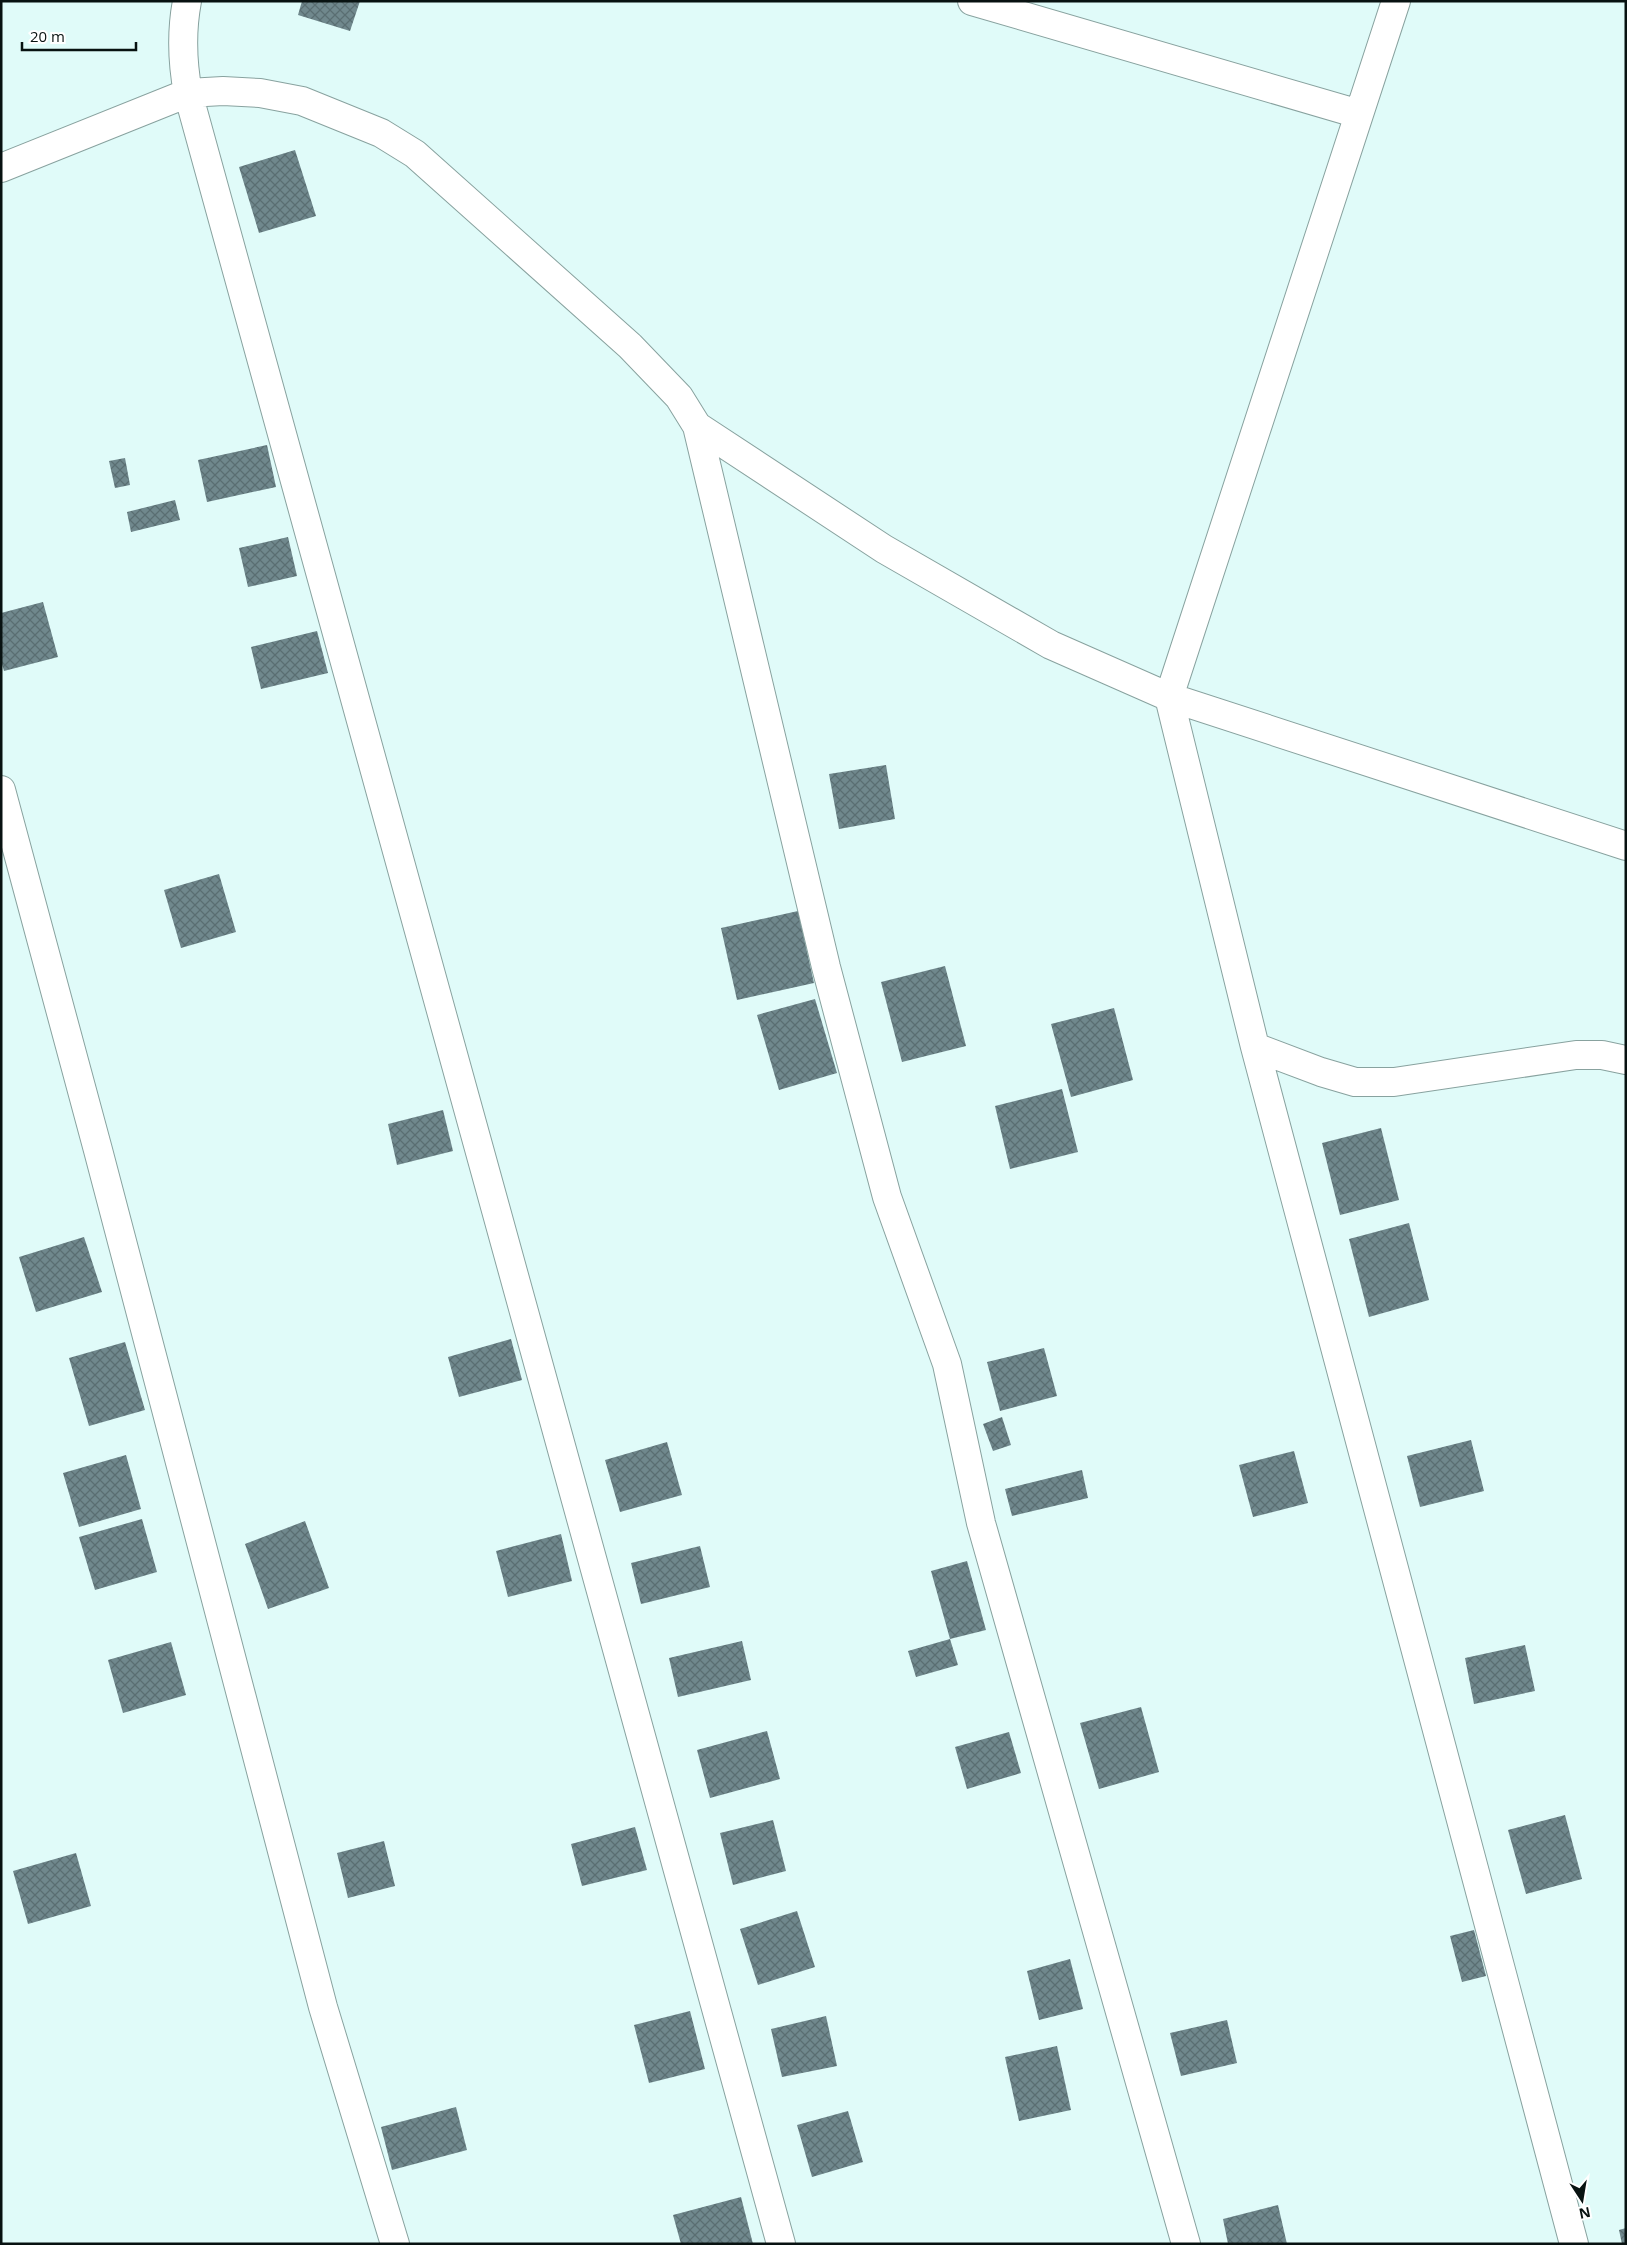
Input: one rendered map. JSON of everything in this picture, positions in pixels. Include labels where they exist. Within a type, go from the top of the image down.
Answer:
[{"type":"street","points":[[187,1],[182,26],[182,61],[188,93],[781,2244]]},
{"type":"street","points":[[972,1],[1359,114]]},
{"type":"street","points":[[1396,1],[1169,697],[1255,1046],[1574,2244]]},
{"type":"street","points":[[1,168],[188,93],[260,93],[302,101],[381,133],[415,154],[630,346],[679,397],[697,426],[826,967],[887,1197],[947,1364],[984,1533],[1186,2244]]},
{"type":"street","points":[[697,426],[884,549],[1051,645],[1169,697],[1626,846]]},
{"type":"street","points":[[1,790],[96,1140],[323,2007],[395,2244]]},
{"type":"street","points":[[1255,1046],[1321,1072],[1356,1082],[1394,1082],[1576,1055],[1602,1055],[1626,1060]]},
{"type":"building","points":[[302,1],[360,1],[350,31],[298,15]]},
{"type":"building","points":[[295,150],[316,216],[259,233],[239,167]]},
{"type":"building","points":[[267,445],[276,487],[207,502],[198,460]]},
{"type":"building","points":[[125,458],[130,485],[115,488],[109,461]]},
{"type":"building","points":[[175,500],[180,520],[131,532],[127,512]]},
{"type":"building","points":[[288,537],[297,576],[248,587],[239,548]]},
{"type":"building","points":[[43,602],[58,657],[4,671],[1,661],[1,613]]},
{"type":"building","points":[[317,631],[328,673],[261,689],[251,647]]},
{"type":"building","points":[[886,765],[895,819],[839,829],[829,774]]},
{"type":"building","points":[[219,874],[236,932],[181,948],[164,890]]},
{"type":"building","points":[[798,911],[814,983],[737,1000],[721,928]]},
{"type":"building","points":[[945,966],[966,1046],[902,1062],[881,982]]},
{"type":"building","points":[[815,999],[837,1073],[779,1090],[757,1015]]},
{"type":"building","points":[[1114,1008],[1133,1080],[1071,1097],[1051,1024]]},
{"type":"building","points":[[1062,1089],[1078,1152],[1010,1169],[995,1106]]},
{"type":"building","points":[[443,1110],[453,1151],[397,1165],[388,1124]]},
{"type":"building","points":[[1381,1128],[1399,1200],[1340,1215],[1322,1143]]},
{"type":"building","points":[[1409,1223],[1429,1300],[1369,1317],[1349,1239]]},
{"type":"building","points":[[84,1237],[102,1292],[36,1312],[19,1257]]},
{"type":"building","points":[[511,1339],[522,1380],[459,1397],[448,1357]]},
{"type":"building","points":[[125,1342],[145,1410],[89,1426],[69,1358]]},
{"type":"building","points":[[1044,1348],[1057,1396],[1000,1411],[987,1362]]},
{"type":"building","points":[[1002,1417],[1011,1445],[993,1451],[983,1424]]},
{"type":"building","points":[[1471,1440],[1484,1491],[1420,1507],[1407,1456]]},
{"type":"building","points":[[667,1442],[682,1495],[620,1512],[605,1460]]},
{"type":"building","points":[[1294,1451],[1308,1503],[1253,1517],[1239,1465]]},
{"type":"building","points":[[126,1455],[141,1509],[79,1527],[63,1473]]},
{"type":"building","points":[[1082,1470],[1088,1498],[1012,1516],[1005,1489]]},
{"type":"building","points":[[142,1519],[157,1572],[95,1590],[79,1537]]},
{"type":"building","points":[[305,1521],[329,1588],[268,1609],[245,1544]]},
{"type":"building","points":[[561,1534],[572,1581],[508,1597],[496,1551]]},
{"type":"building","points":[[700,1546],[710,1587],[641,1604],[631,1563]]},
{"type":"building","points":[[967,1561],[986,1630],[950,1639],[931,1571]]},
{"type":"building","points":[[950,1639],[958,1665],[916,1677],[908,1651]]},
{"type":"building","points":[[742,1641],[751,1680],[678,1697],[669,1658]]},
{"type":"building","points":[[171,1642],[186,1695],[123,1713],[108,1660]]},
{"type":"building","points":[[1525,1645],[1535,1691],[1474,1704],[1465,1658]]},
{"type":"building","points":[[1141,1707],[1159,1772],[1099,1789],[1080,1723]]},
{"type":"building","points":[[767,1731],[780,1779],[710,1798],[697,1750]]},
{"type":"building","points":[[1009,1732],[1021,1773],[967,1789],[955,1747]]},
{"type":"building","points":[[1565,1815],[1582,1879],[1526,1894],[1508,1830]]},
{"type":"building","points":[[773,1820],[786,1871],[733,1885],[720,1833]]},
{"type":"building","points":[[635,1827],[647,1870],[582,1886],[571,1844]]},
{"type":"building","points":[[384,1841],[395,1886],[348,1898],[337,1853]]},
{"type":"building","points":[[76,1853],[91,1906],[28,1924],[13,1871]]},
{"type":"building","points":[[797,1911],[815,1967],[758,1985],[740,1929]]},
{"type":"building","points":[[1474,1930],[1486,1976],[1462,1982],[1450,1936]]},
{"type":"building","points":[[1070,1959],[1083,2009],[1039,2020],[1027,1971]]},
{"type":"building","points":[[690,2011],[705,2069],[649,2083],[634,2025]]},
{"type":"building","points":[[826,2016],[837,2066],[782,2077],[771,2029]]},
{"type":"building","points":[[1227,2020],[1237,2063],[1181,2076],[1170,2033]]},
{"type":"building","points":[[1057,2046],[1071,2110],[1019,2121],[1005,2057]]},
{"type":"building","points":[[456,2107],[467,2150],[392,2170],[381,2127]]},
{"type":"building","points":[[848,2111],[863,2162],[812,2177],[797,2125]]},
{"type":"building","points":[[741,2197],[753,2244],[681,2244],[673,2215]]},
{"type":"building","points":[[1278,2205],[1287,2244],[1228,2244],[1223,2219]]},
{"type":"building","points":[[1626,2228],[1626,2244],[1622,2244],[1619,2230]]}]
